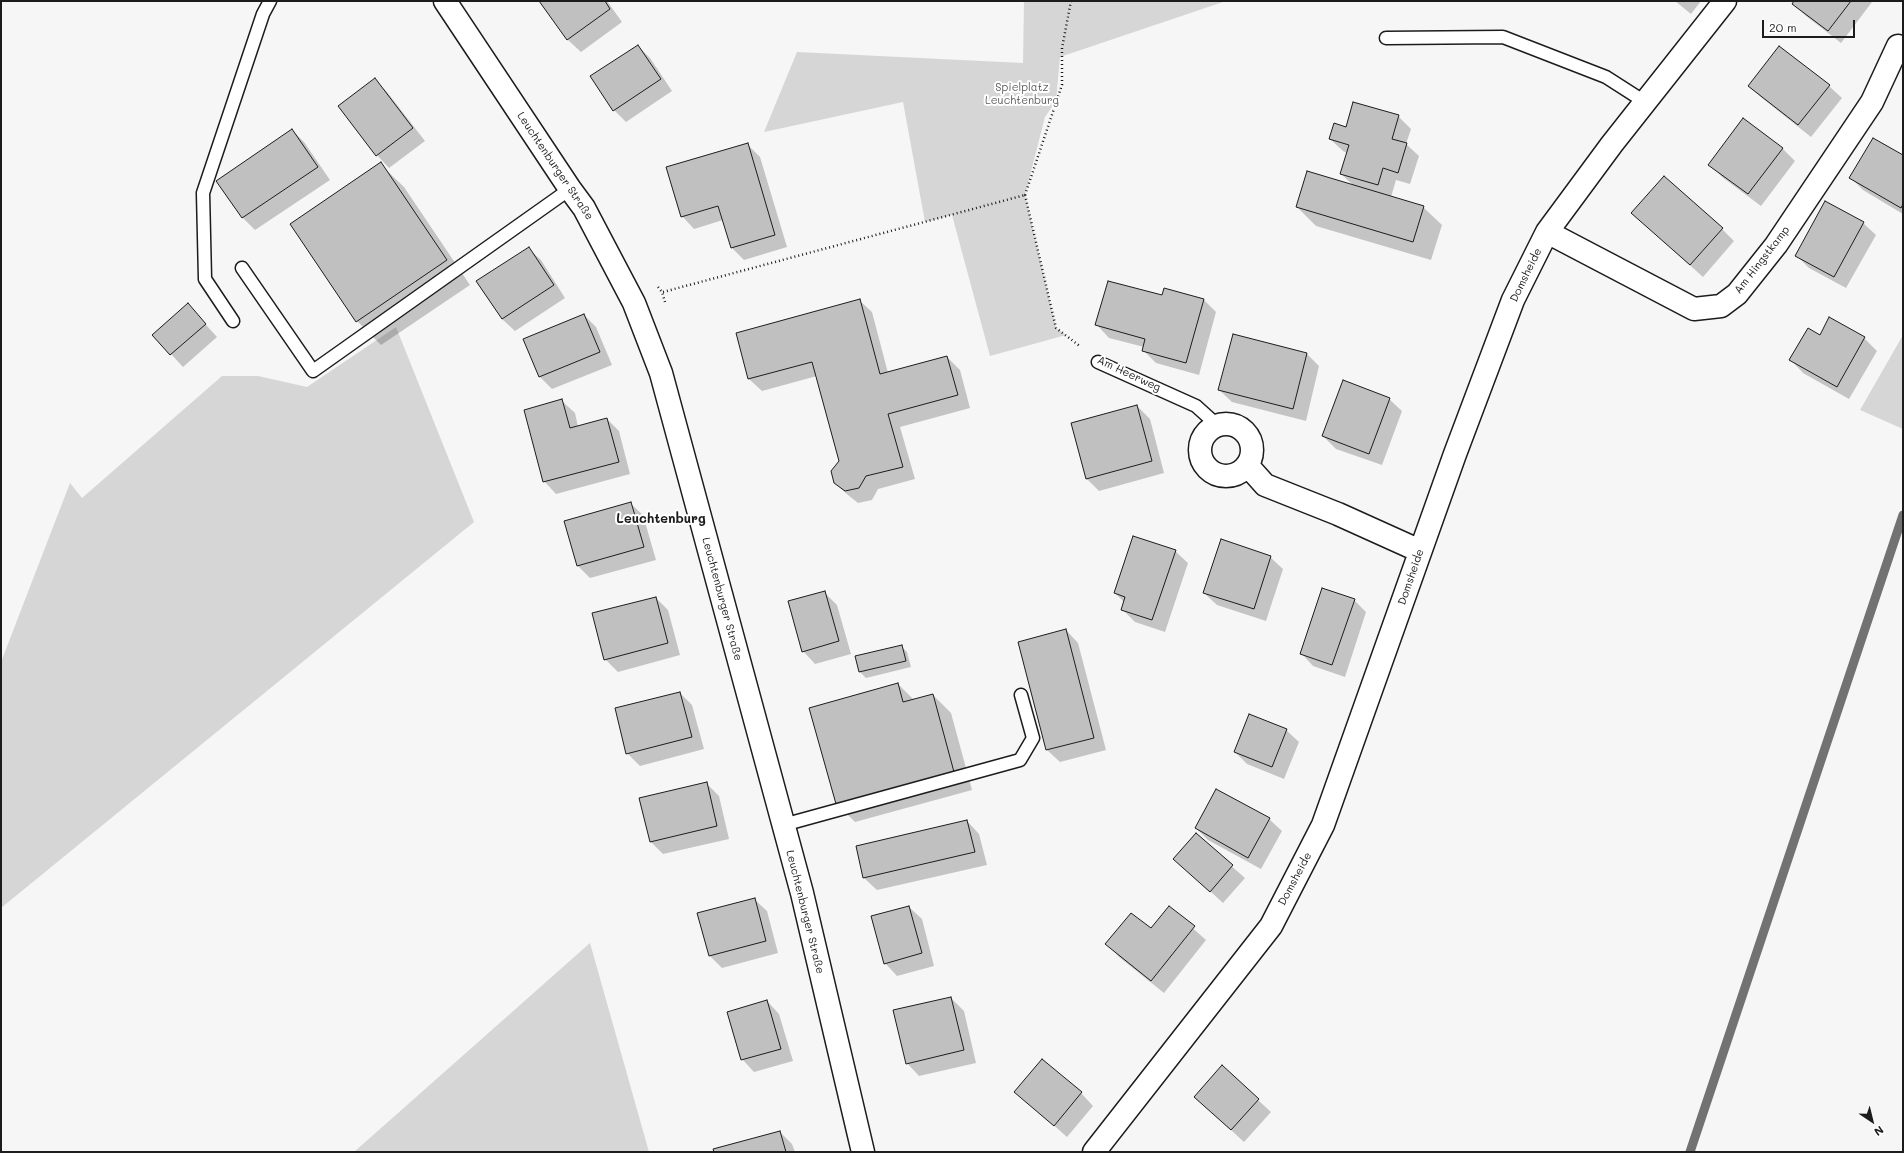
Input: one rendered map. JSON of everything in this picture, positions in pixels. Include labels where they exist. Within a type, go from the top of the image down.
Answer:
[{"type":"street","name":"Leuchtenburger Straße","points":[[445,1],[584,208],[634,303],[661,373],[802,893],[863,1152]]},
{"type":"street","name":"Domsheide","points":[[1094,1152],[1271,926],[1324,825],[1483,376],[1513,300],[1547,232],[1612,144],[1725,1]]},
{"type":"street","name":"Am Hingstkamp","points":[[1547,232],[1694,309],[1721,306],[1737,294],[1776,245],[1872,102],[1898,46]]},
{"type":"street","points":[[1217,425],[1233,426],[1247,434],[1251,443],[1252,451],[1248,466],[1237,474],[1226,477],[1212,472],[1205,466],[1200,449],[1203,439],[1208,432],[1217,425]]},
{"type":"street","points":[[1248,466],[1265,485],[1338,514],[1420,551]]},
{"type":"lane","points":[[233,321],[205,279],[203,193],[260,22],[270,1]]},
{"type":"lane","points":[[1386,38],[1503,37],[1606,77],[1645,102]]},
{"type":"lane","points":[[242,268],[313,371],[570,189]]},
{"type":"lane","name":"Am Heerweg","points":[[1098,362],[1196,406],[1217,425]]},
{"type":"lane","points":[[783,825],[1020,760],[1034,738],[1021,694]]},
{"type":"path","points":[[662,292],[1025,195],[1062,85],[1062,48],[1071,1]]},
{"type":"path","name":"Am Heerweg","points":[[1025,195],[1056,328],[1098,362]]},
{"type":"green space","name":"Spielplatz Leuchtenburg","points":[[1024,1],[1226,1],[1060,57],[1056,101],[1045,117],[1025,195],[1056,328],[1066,335],[990,356],[952,215],[925,222],[903,102],[764,132],[797,52],[1023,63]]},
{"type":"green space","points":[[396,327],[474,522],[1,908],[1,662],[70,483],[82,498],[222,376],[258,376],[307,387]]},
{"type":"green space","points":[[1903,335],[1903,429],[1860,410]]},
{"type":"green space","points":[[590,943],[649,1152],[354,1152]]},
{"type":"building","points":[[539,1],[605,1],[610,9],[567,40]]},
{"type":"building","points":[[1794,1],[1851,1],[1828,31],[1792,4]]},
{"type":"building","points":[[638,45],[661,79],[613,111],[590,76]]},
{"type":"building","points":[[1779,46],[1830,85],[1798,125],[1748,86]]},
{"type":"building","points":[[375,78],[413,128],[376,156],[338,106]]},
{"type":"building","points":[[1353,102],[1399,115],[1392,139],[1407,143],[1398,173],[1383,168],[1378,185],[1340,174],[1349,145],[1329,139],[1334,123],[1346,127]]},
{"type":"building","points":[[1743,118],[1783,148],[1748,194],[1708,165]]},
{"type":"building","points":[[292,129],[318,167],[242,218],[216,181]]},
{"type":"building","points":[[1873,138],[1903,155],[1903,204],[1901,208],[1849,178]]},
{"type":"building","points":[[748,143],[775,235],[731,248],[718,206],[681,217],[666,167]]},
{"type":"building","points":[[381,162],[447,260],[356,322],[290,224]]},
{"type":"building","points":[[1307,171],[1424,206],[1413,242],[1296,207]]},
{"type":"building","points":[[1664,176],[1723,228],[1690,265],[1631,213]]},
{"type":"building","points":[[1825,201],[1864,222],[1834,277],[1795,256]]},
{"type":"building","points":[[529,247],[554,285],[502,319],[476,281]]},
{"type":"building","points":[[1108,281],[1162,295],[1164,288],[1204,299],[1186,363],[1142,351],[1145,339],[1095,325]]},
{"type":"building","points":[[860,299],[880,374],[947,356],[958,395],[888,414],[903,467],[866,476],[859,488],[845,491],[834,483],[831,471],[839,461],[812,362],[748,379],[736,333]]},
{"type":"building","points":[[188,303],[206,324],[170,355],[152,335]]},
{"type":"building","points":[[584,314],[600,352],[539,377],[523,339]]},
{"type":"building","points":[[1829,317],[1865,337],[1837,387],[1789,360],[1808,328],[1820,335]]},
{"type":"building","points":[[1233,334],[1307,353],[1293,409],[1218,390]]},
{"type":"building","points":[[1343,380],[1390,398],[1369,454],[1322,436]]},
{"type":"building","points":[[562,399],[570,428],[607,418],[619,462],[543,482],[524,410]]},
{"type":"building","points":[[1137,405],[1152,461],[1086,479],[1071,423]]},
{"type":"building","points":[[631,502],[644,547],[577,566],[564,521]]},
{"type":"building","points":[[1133,536],[1176,550],[1152,620],[1121,610],[1125,597],[1114,593]]},
{"type":"building","points":[[1221,539],[1271,556],[1254,609],[1203,593]]},
{"type":"building","points":[[1322,588],[1355,599],[1332,665],[1300,654]]},
{"type":"building","points":[[825,591],[839,641],[802,652],[788,601]]},
{"type":"building","points":[[656,597],[668,643],[604,660],[592,613]]},
{"type":"building","points":[[1066,629],[1094,738],[1046,750],[1018,642]]},
{"type":"building","points":[[902,645],[906,661],[859,672],[855,656]]},
{"type":"building","points":[[898,683],[903,702],[933,694],[954,772],[836,804],[809,708]]},
{"type":"building","points":[[680,692],[692,737],[626,754],[615,708]]},
{"type":"building","points":[[1249,714],[1287,729],[1272,767],[1234,752]]},
{"type":"building","points":[[707,782],[717,826],[650,842],[639,798]]},
{"type":"building","points":[[1216,789],[1270,818],[1248,858],[1195,828]]},
{"type":"building","points":[[967,820],[975,852],[863,878],[856,846]]},
{"type":"building","points":[[1196,833],[1233,865],[1210,892],[1173,859]]},
{"type":"building","points":[[755,898],[766,941],[709,956],[697,913]]},
{"type":"building","points":[[909,906],[922,953],[884,964],[871,916]]},
{"type":"building","points":[[1169,906],[1195,926],[1151,981],[1105,944],[1131,913],[1151,928]]},
{"type":"building","points":[[951,997],[964,1050],[906,1064],[893,1010]]},
{"type":"building","points":[[767,1000],[781,1049],[741,1060],[727,1012]]},
{"type":"building","points":[[1042,1059],[1082,1092],[1054,1126],[1014,1092]]},
{"type":"building","points":[[1222,1065],[1259,1099],[1231,1130],[1194,1097]]},
{"type":"building","points":[[780,1131],[786,1152],[714,1152],[713,1149]]},
{"type":"waterway","points":[[1690,1152],[1903,515]]},
{"type":"district","name":"Leuchtenburg","points":[[661,519]]}]
